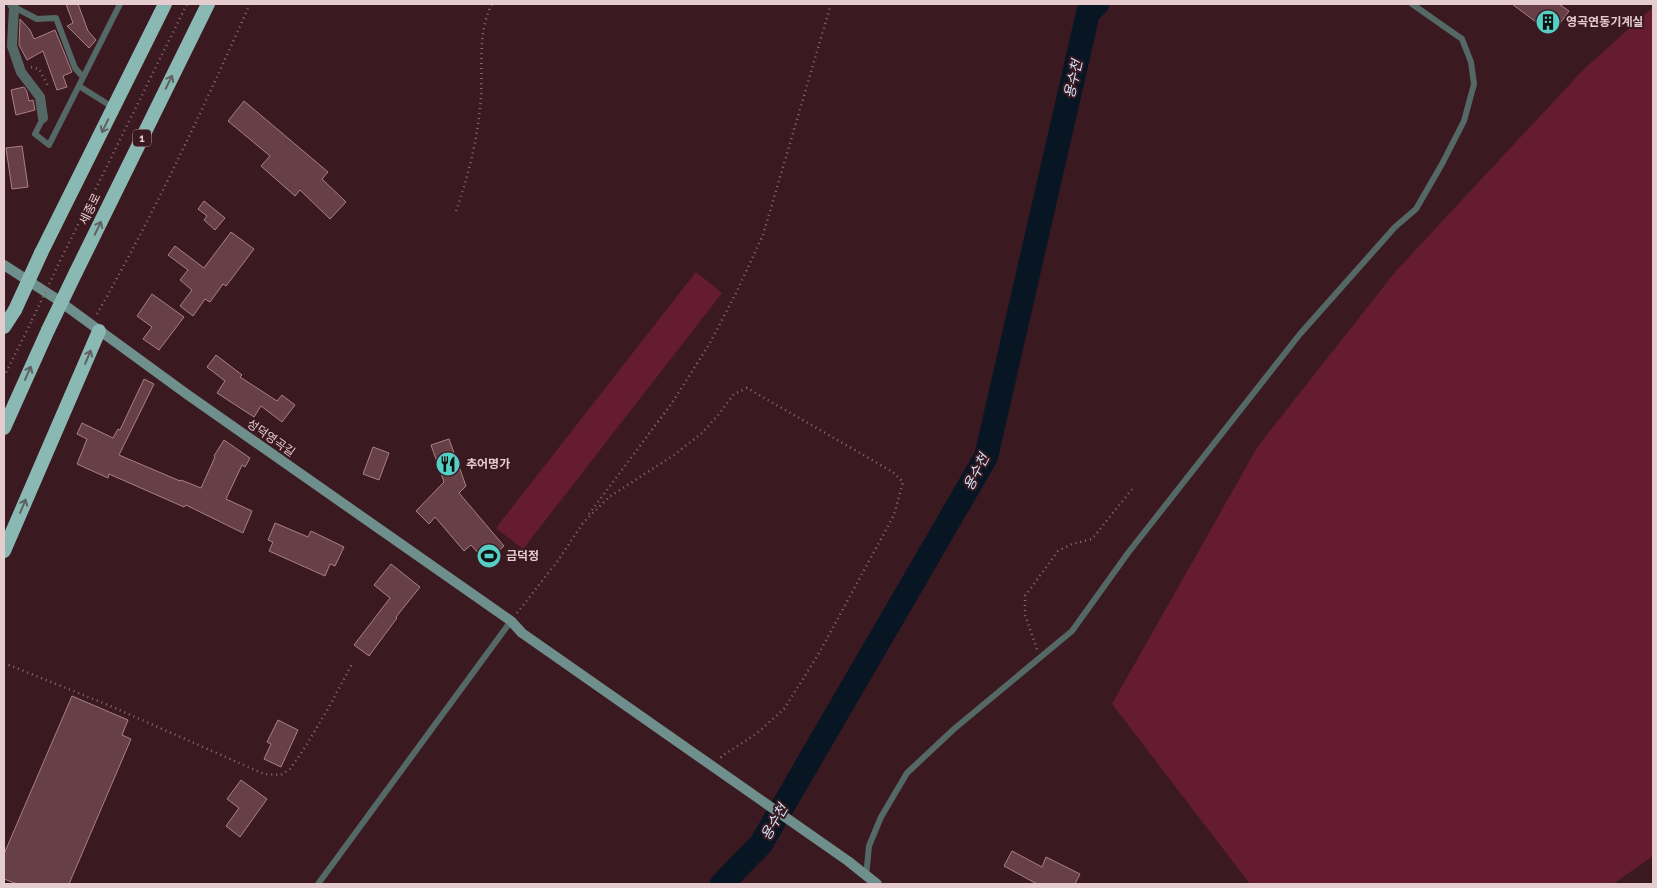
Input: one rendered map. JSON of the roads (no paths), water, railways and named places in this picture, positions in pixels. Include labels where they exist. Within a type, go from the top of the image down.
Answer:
[{"type":"highway","points":[[142,51],[161,4]]},
{"type":"highway","name":"세종로","points":[[4,327],[15,310],[165,4]]},
{"type":"highway","name":"세종로","points":[[4,428],[48,330],[208,4]]},
{"type":"highway","points":[[4,551],[95,328]]},
{"type":"main road","name":"성덕영곡길","points":[[4,265],[511,621],[522,633],[848,862],[866,877]]},
{"type":"main road","points":[[866,877],[877,884]]},
{"type":"street","points":[[13,5],[12,46],[21,72],[40,97],[43,118]]},
{"type":"lane","points":[[43,118],[35,134],[49,145],[120,4]]},
{"type":"lane","points":[[866,877],[869,846],[881,817],[907,773],[954,729],[1072,631],[1128,553],[1300,334],[1389,234],[1416,209],[1464,121],[1474,84],[1471,62],[1462,39],[1412,4]]},
{"type":"lane","points":[[13,5],[37,19],[56,18],[75,68],[83,77]]},
{"type":"lane","points":[[79,86],[114,108]]},
{"type":"lane","points":[[318,884],[511,621]]},
{"type":"waterway","name":"용수천","points":[[722,884],[761,844],[986,457],[1088,13],[1097,4]]},
{"type":"place","name":"영곡연동기계실","points":[[1548,22]]},
{"type":"place","name":"추어명가","points":[[448,464]]},
{"type":"place","name":"금덕정","points":[[489,556]]}]
